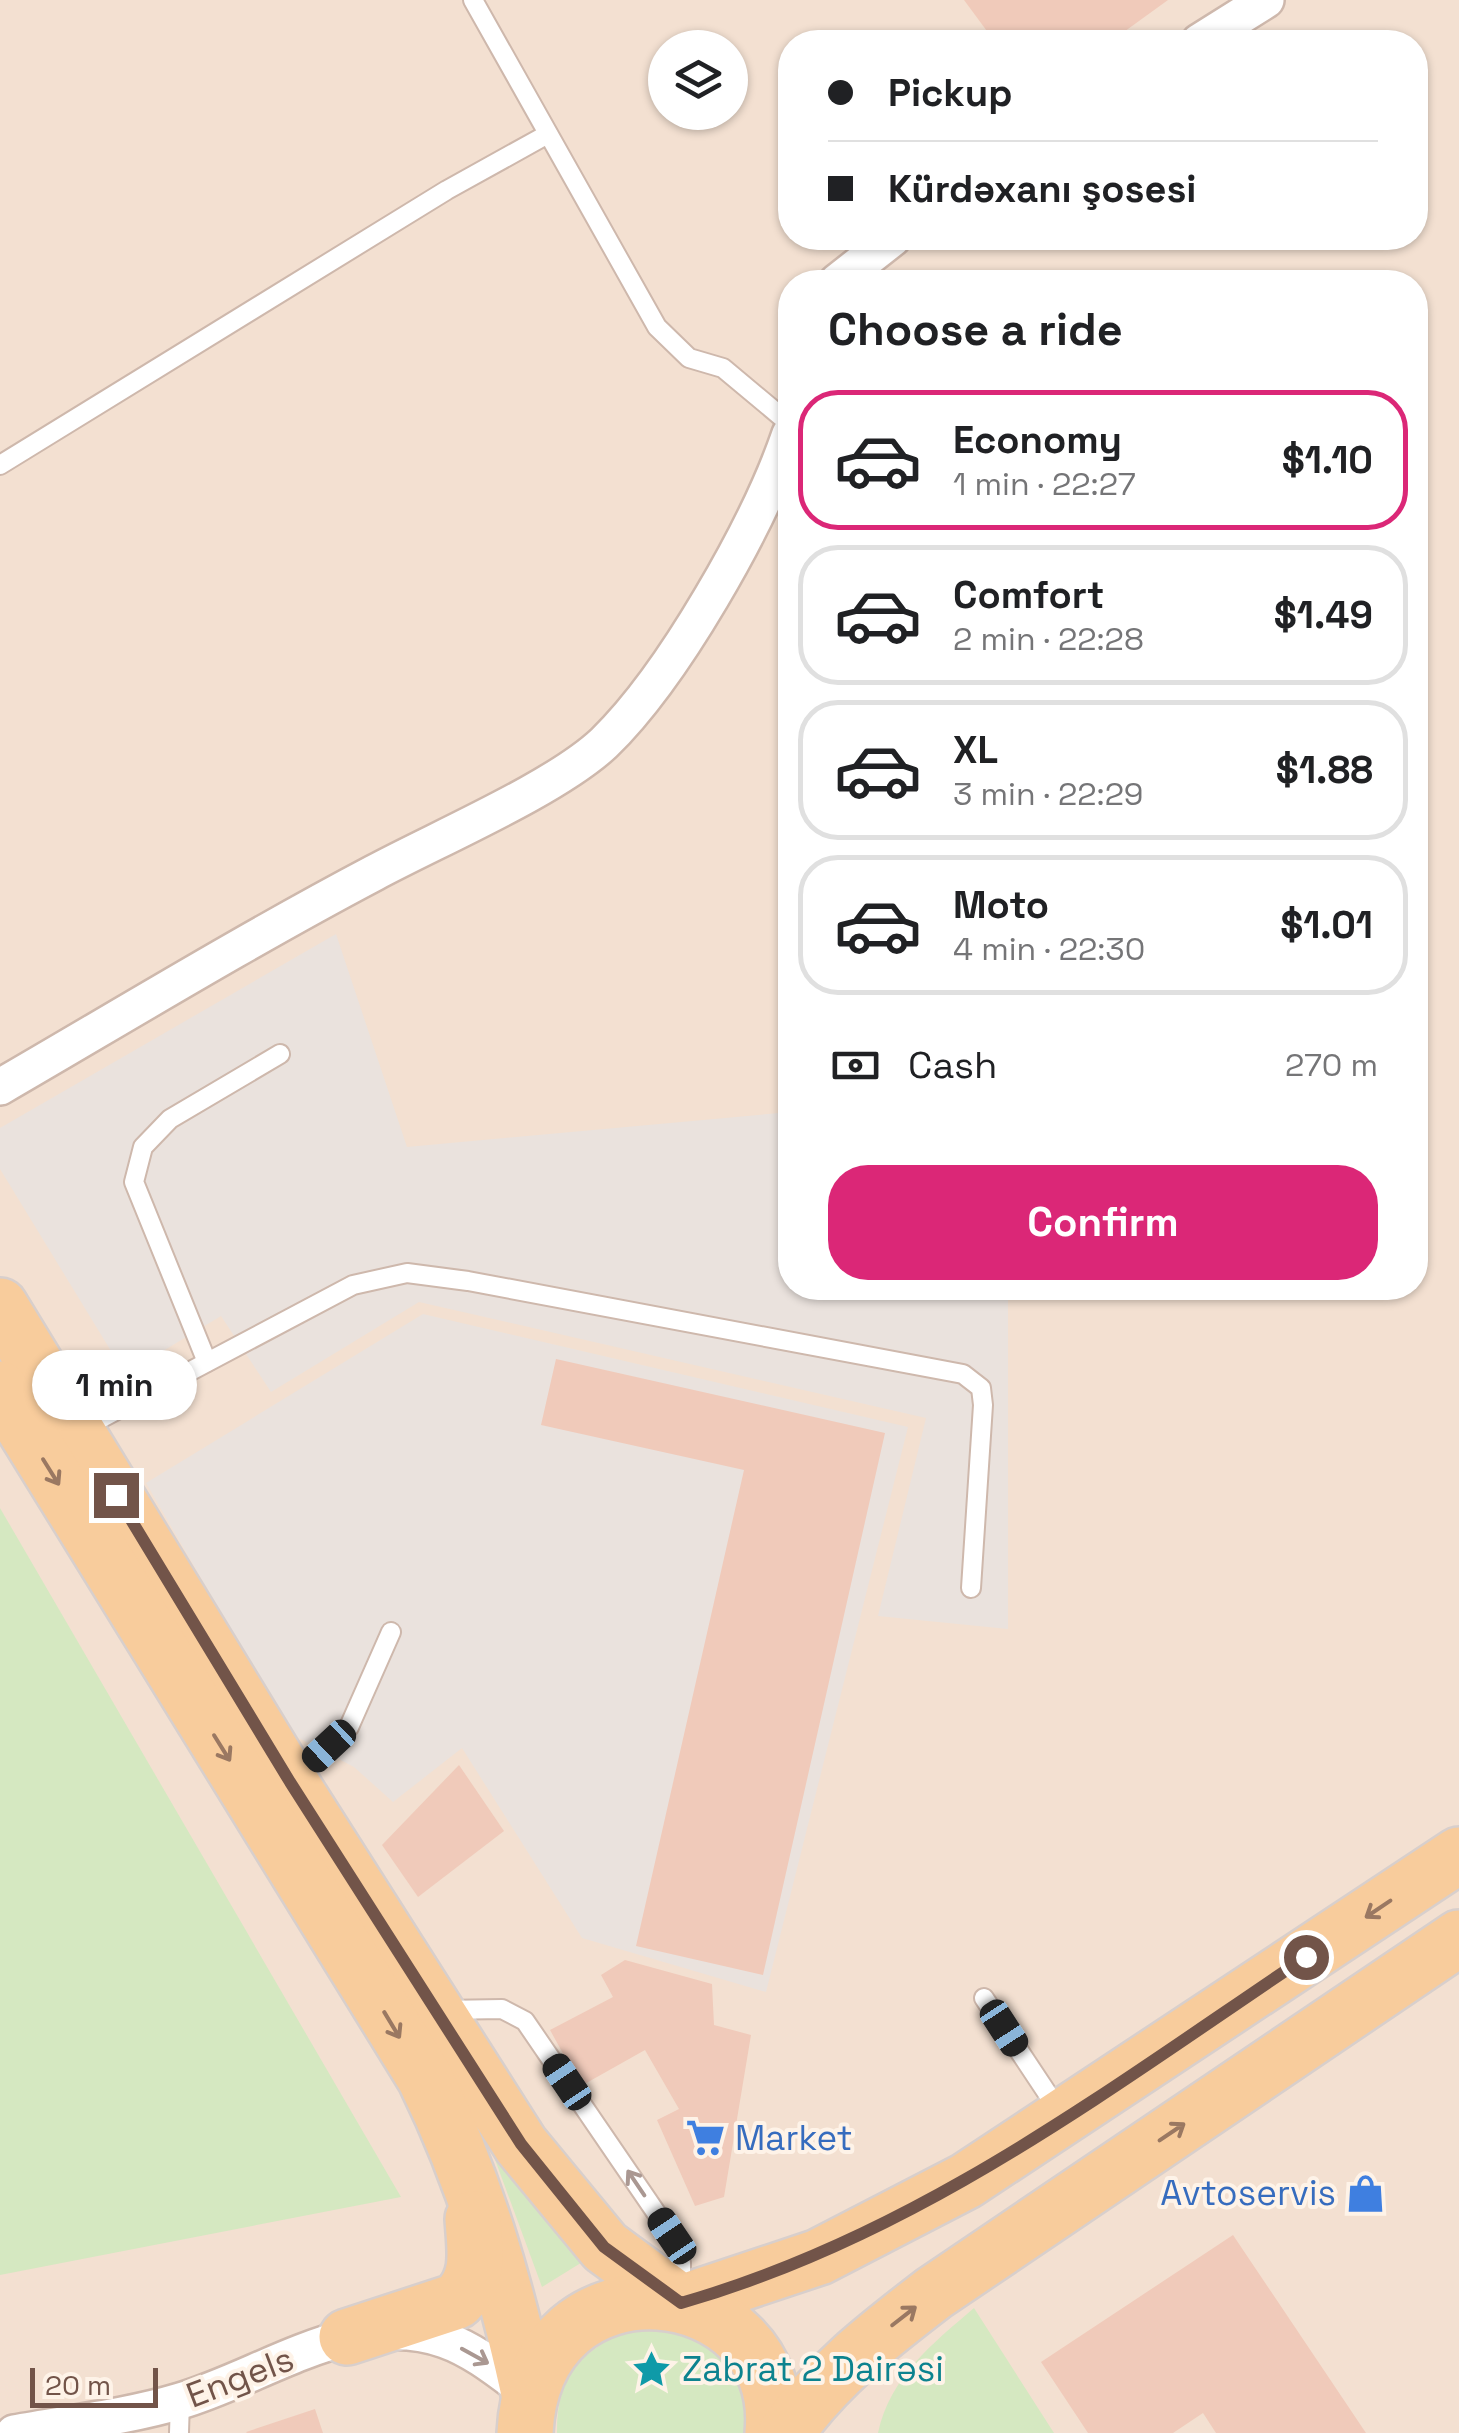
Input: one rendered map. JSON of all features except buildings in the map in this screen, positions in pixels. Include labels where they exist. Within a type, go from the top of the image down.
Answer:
[{"type":"main road","points":[[0,1306],[290,1782],[521,2144],[604,2247],[681,2303],[716,2319],[746,2344],[766,2378],[774,2416],[773,2433]]},
{"type":"main road","points":[[0,1388],[425,2078],[472,2182],[504,2284],[527,2413]]},
{"type":"main road","points":[[527,2413],[544,2357],[570,2328],[604,2308],[642,2300],[681,2303],[754,2282],[834,2250],[966,2182],[1459,1855]]},
{"type":"main road","points":[[786,2433],[814,2393],[855,2354],[934,2293],[1459,1938]]},
{"type":"main road","points":[[347,2337],[457,2300],[470,2287],[476,2269],[472,2182]]},
{"type":"street","points":[[1218,30],[1266,0]]},
{"type":"street","points":[[852,270],[877,250]]},
{"type":"street","points":[[0,1086],[321,901],[543,783],[602,745],[648,692],[777,497]]},
{"type":"street","name":"Engels","points":[[14,2433],[180,2417],[347,2337],[406,2333],[443,2340],[485,2361],[527,2413]]},
{"type":"lane","points":[[473,0],[670,344],[689,358],[722,368],[778,414]]},
{"type":"lane","points":[[0,466],[446,190],[548,134]]},
{"type":"lane","points":[[208,1362],[134,1182],[142,1148],[170,1119],[280,1054]]},
{"type":"lane","points":[[78,1431],[353,1285],[406,1273],[963,1374],[981,1388],[983,1406],[972,1588]]},
{"type":"lane","points":[[290,1782],[349,1727],[392,1632]]},
{"type":"lane","points":[[984,1998],[1064,2118]]},
{"type":"lane","points":[[437,2010],[502,2008],[525,2020],[672,2236],[681,2263],[681,2303]]},
{"type":"shaded area","points":[[0,0],[1459,0],[1459,2433],[0,2433]]},
{"type":"shaded area","points":[[336,934],[407,1147],[778,1113],[778,1300],[1008,1300],[1008,1629],[878,1616],[926,1418],[419,1302],[271,1392],[221,1316],[125,1374],[0,1169],[0,1128]]},
{"type":"shaded area","points":[[423,1314],[908,1427],[766,1992],[582,1938],[462,1748],[393,1802],[354,1767],[291,1734],[146,1483]]},
{"type":"green space","points":[[0,1508],[401,2197],[0,2275]]},
{"type":"green space","points":[[483,2127],[584,2261],[542,2287]]},
{"type":"green space","points":[[974,2308],[1054,2433],[878,2433],[903,2378],[928,2349]]},
{"type":"green space","name":"Zabrat 2 Dairəsi","points":[[632,2327],[682,2334],[717,2351],[738,2383],[748,2433],[557,2433],[561,2395],[576,2367],[599,2345]]},
{"type":"place","name":"Market","points":[[705,2138]]},
{"type":"place","name":"Avtoservis","points":[[1366,2193]]},
{"type":"place","name":"Zabrat 2 Dairəsi","points":[[652,2369]]},
{"type":"route","points":[[116,1495],[290,1782],[521,2144],[604,2247],[681,2303],[754,2282],[819,2257],[966,2182],[1306,1957]]}]
